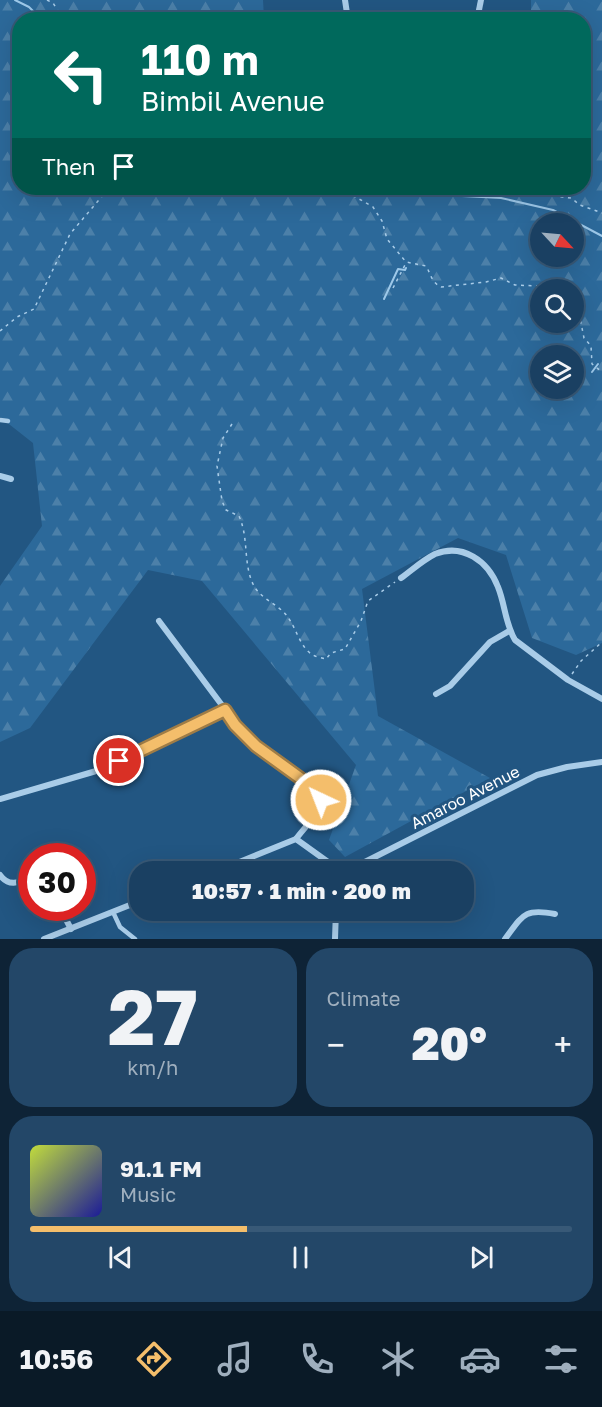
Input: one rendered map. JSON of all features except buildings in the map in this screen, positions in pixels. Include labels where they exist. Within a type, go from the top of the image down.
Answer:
[{"type":"street","points":[[0,476],[11,479]]},
{"type":"street","points":[[401,578],[422,562],[443,552],[459,552],[475,557],[484,564],[495,580],[509,631],[520,645],[568,680],[602,699]]},
{"type":"street","points":[[159,621],[235,725],[256,746],[318,791],[320,795],[319,807],[296,839],[242,861]]},
{"type":"street","points":[[436,694],[450,686],[490,642],[509,631]]},
{"type":"street","points":[[0,799],[103,769],[225,710]]},
{"type":"street","name":"Amaroo Avenue","points":[[363,861],[537,775],[602,762]]},
{"type":"street","name":"Amaroo Avenue","points":[[296,839],[328,861]]},
{"type":"street","points":[[0,875],[3,880],[18,882]]},
{"type":"street","points":[[44,939],[129,906]]},
{"type":"street","points":[[506,939],[519,921],[531,912],[537,910],[555,914]]},
{"type":"street","points":[[67,921],[71,929]]},
{"type":"street","points":[[335,939],[336,921]]},
{"type":"lane","points":[[0,420],[8,421]]},
{"type":"lane","points":[[113,912],[120,927],[135,939]]},
{"type":"path","points":[[47,0],[53,3],[58,11],[63,12]]},
{"type":"path","points":[[0,331],[18,317],[34,309],[70,234],[103,195]]},
{"type":"path","points":[[353,195],[373,207],[382,221],[387,239],[406,262],[426,266],[435,284],[441,287],[501,278],[515,285],[530,286]]},
{"type":"path","points":[[546,195],[571,198],[580,205],[602,213]]},
{"type":"path","points":[[393,288],[406,262]]},
{"type":"path","points":[[584,333],[591,346],[592,364],[602,372]]},
{"type":"path","points":[[231,424],[223,438],[217,466],[222,501],[226,510],[239,516],[244,528],[248,570],[254,586],[287,615],[307,650],[314,656],[326,659],[331,653],[345,649],[361,621],[368,601],[401,578]]},
{"type":"path","points":[[568,680],[581,661],[602,642]]},
{"type":"green space","points":[[0,0],[263,0],[264,12],[12,12],[12,195],[591,195],[591,12],[531,12],[531,0],[602,0],[602,643],[576,655],[532,638],[506,555],[458,538],[362,589],[378,716],[490,778],[345,857],[329,840],[356,765],[202,581],[148,570],[30,728],[0,742],[0,586],[42,526],[33,443],[0,417]]},
{"type":"waterway","points":[[15,0],[34,12]]},
{"type":"waterway","points":[[442,195],[501,198],[553,210],[602,236]]},
{"type":"waterway","points":[[384,299],[398,269],[405,270],[406,268]]},
{"type":"waterway","points":[[592,372],[598,364]]},
{"type":"route","points":[[119,761],[225,710],[245,736],[318,791],[321,800]]}]
